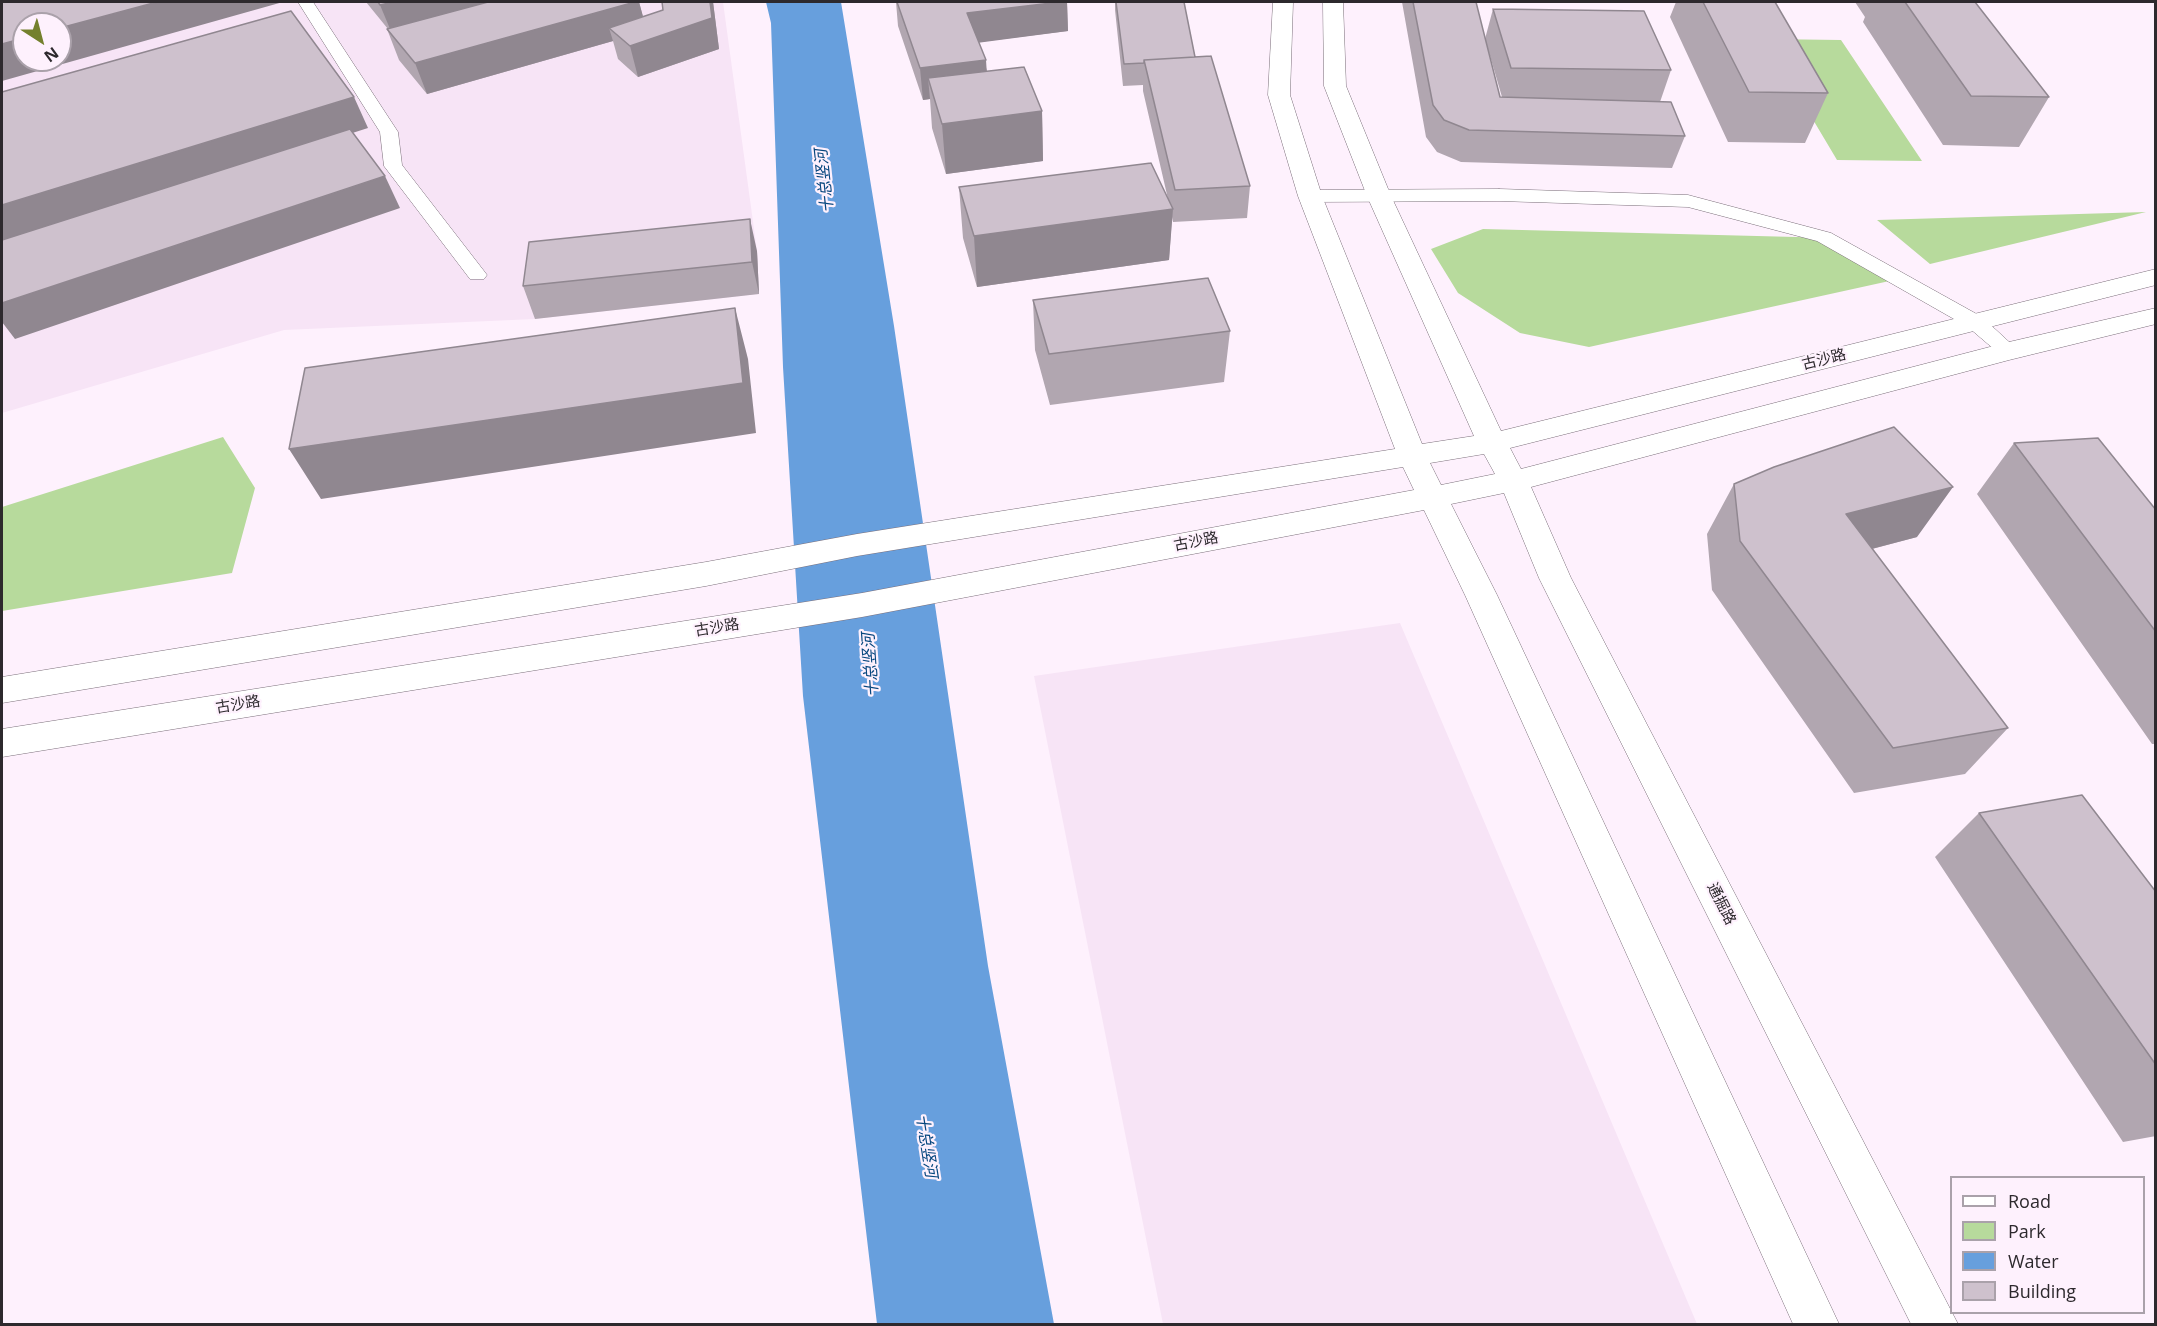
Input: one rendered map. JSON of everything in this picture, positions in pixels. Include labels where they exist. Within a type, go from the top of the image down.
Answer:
[{"type":"main road","points":[[1283,2],[1279,95],[1310,196],[1413,458],[1481,595],[1816,1324]]},
{"type":"main road","name":"通掘路","points":[[1333,2],[1335,86],[1379,196],[1492,444],[1514,481],[1555,578],[1935,1324]]},
{"type":"main road","name":"古沙路","points":[[1413,458],[1492,444],[2156,277]]},
{"type":"main road","points":[[1514,481],[2009,351],[2156,316]]},
{"type":"main road","points":[[2,690],[706,574],[857,545],[1413,458]]},
{"type":"main road","name":"古沙路","points":[[2,743],[862,605],[1514,481]]},
{"type":"lane","points":[[305,2],[389,132],[393,166],[477,275]]},
{"type":"lane","points":[[1310,196],[1499,195],[1688,201],[1824,237],[1975,322],[2009,351]]},
{"type":"shaded area","points":[[2,2],[723,2],[757,251],[759,294],[535,319],[284,330],[2,413]]},
{"type":"shaded area","points":[[1400,623],[1697,1324],[1163,1324],[1034,676]]},
{"type":"green space","points":[[1765,39],[1841,40],[1922,161],[1837,160]]},
{"type":"green space","points":[[2146,212],[1930,264],[1877,220]]},
{"type":"green space","points":[[1483,229],[1835,238],[1894,280],[1589,347],[1520,333],[1458,293],[1431,249]]},
{"type":"green space","points":[[223,437],[255,488],[232,573],[2,611],[2,507]]},
{"type":"water","name":"十总竖河","points":[[766,2],[841,2],[894,326],[988,966],[1054,1324],[877,1324],[803,696],[783,367],[771,23]]},
{"type":"building","points":[[2,2],[157,2],[72,25],[72,12],[12,12],[12,41],[2,44]]},
{"type":"building","points":[[488,2],[635,2],[415,63],[387,29]]},
{"type":"building","points":[[662,2],[710,2],[712,18],[630,46],[609,28],[663,10]]},
{"type":"building","points":[[897,2],[1060,2],[967,13],[986,60],[920,68]]},
{"type":"building","points":[[1116,2],[1184,2],[1195,57],[1144,60],[1144,63],[1124,64]]},
{"type":"building","points":[[1413,2],[1476,2],[1500,97],[1671,102],[1685,136],[1469,130],[1444,120],[1433,105]]},
{"type":"building","points":[[1703,2],[1775,2],[1828,93],[1749,92]]},
{"type":"building","points":[[1905,2],[1975,2],[2049,97],[1971,96]]},
{"type":"building","points":[[1493,9],[1644,11],[1671,70],[1511,68]]},
{"type":"building","points":[[291,11],[354,97],[2,205],[2,92]]},
{"type":"building","points":[[1211,56],[1250,186],[1175,190],[1144,60]]},
{"type":"building","points":[[1024,67],[1042,111],[942,124],[928,78]]},
{"type":"building","points":[[350,129],[385,176],[2,303],[2,240]]},
{"type":"building","points":[[1151,163],[1173,209],[974,236],[959,187]]},
{"type":"building","points":[[750,219],[752,262],[523,286],[529,242]]},
{"type":"building","points":[[1208,278],[1230,331],[1049,354],[1033,300]]},
{"type":"building","points":[[735,308],[743,383],[289,449],[305,368]]},
{"type":"building","points":[[1894,427],[1953,487],[1846,514],[2008,728],[1893,748],[1740,541],[1734,484],[1774,467]]},
{"type":"building","points":[[2098,438],[2156,510],[2156,632],[2014,443]]},
{"type":"building","points":[[2082,795],[2156,892],[2156,1065],[1979,813]]}]
